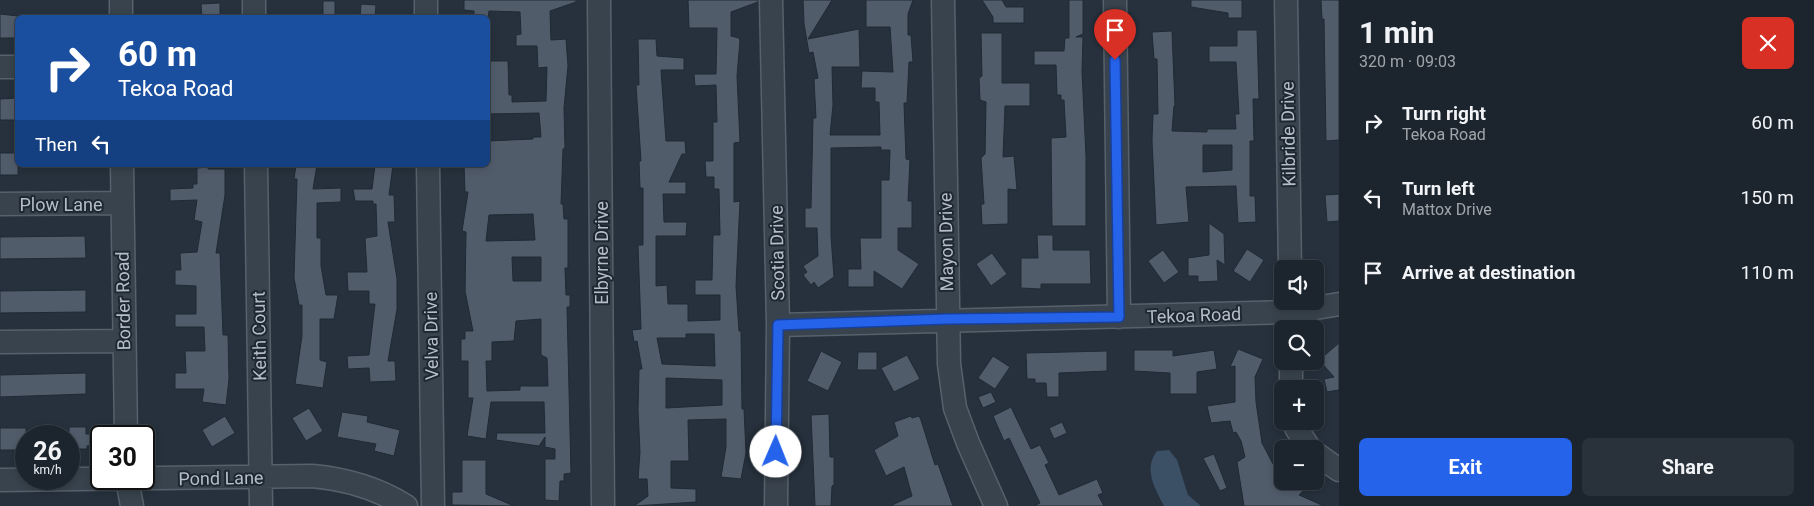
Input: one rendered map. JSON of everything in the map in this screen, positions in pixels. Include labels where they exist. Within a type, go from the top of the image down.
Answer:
[{"type":"street","points":[[121,0],[121,15]]},
{"type":"street","points":[[254,0],[254,15]]},
{"type":"street","points":[[426,0],[426,15]]},
{"type":"street","name":"Elbyrne Drive","points":[[599,0],[603,506]]},
{"type":"street","name":"Scotia Drive","points":[[771,0],[778,325],[776,506]]},
{"type":"street","name":"Mayon Drive","points":[[943,0],[949,364],[955,408],[968,443],[996,506]]},
{"type":"street","points":[[1115,0],[1119,317]]},
{"type":"street","name":"Kilbride Drive","points":[[1286,0],[1290,260]]},
{"type":"street","points":[[0,67],[15,67]]},
{"type":"street","name":"Border Road","points":[[122,167],[126,425]]},
{"type":"street","name":"Keith Court","points":[[256,167],[261,506]]},
{"type":"street","name":"Velva Drive","points":[[428,167],[433,506]]},
{"type":"street","name":"Plow Lane","points":[[0,204],[122,204]]},
{"type":"street","name":"Tekoa Road","points":[[778,325],[947,319],[1291,314],[1339,304]]},
{"type":"street","points":[[0,342],[123,341]]},
{"type":"street","points":[[1298,430],[1306,440]]},
{"type":"street","name":"Pond Lane","points":[[155,479],[312,476],[336,478],[376,491],[406,506]]},
{"type":"street","name":"Pond Lane","points":[[0,480],[90,479]]},
{"type":"street","points":[[129,490],[132,506]]},
{"type":"water","points":[[1169,450],[1177,460],[1188,495],[1201,506],[1164,506],[1152,478],[1151,465],[1157,451]]},
{"type":"building","points":[[464,0],[576,0],[576,2],[550,11],[551,40],[566,39],[568,66],[564,108],[565,148],[563,149],[561,204],[563,204],[564,219],[568,219],[568,268],[565,268],[566,295],[570,295],[570,307],[567,307],[571,473],[564,474],[564,481],[560,481],[559,501],[545,500],[545,459],[555,459],[555,449],[545,447],[545,437],[539,446],[496,440],[497,433],[545,433],[544,402],[491,402],[486,439],[467,436],[473,398],[468,398],[468,361],[461,361],[461,339],[465,339],[465,331],[473,331],[465,291],[466,232],[462,231],[468,192],[465,192],[464,167],[490,167],[490,141],[541,137],[539,113],[490,114],[490,61],[508,61],[509,95],[512,95],[512,102],[546,101],[547,67],[538,68],[537,46],[516,46],[516,35],[521,34],[520,12],[489,11],[488,15],[474,15],[474,11],[464,10]],"holes":[[[533,214],[535,240],[486,241],[489,215]],[[512,257],[541,257],[541,281],[513,281]],[[541,319],[541,355],[547,358],[548,386],[520,386],[520,390],[487,391],[486,361],[492,361],[492,342],[514,341],[516,321]]]},
{"type":"building","points":[[688,0],[758,0],[758,2],[731,12],[731,36],[739,38],[740,41],[737,76],[740,142],[734,143],[734,202],[740,201],[736,286],[739,331],[741,331],[742,409],[744,409],[746,453],[741,479],[721,477],[726,447],[726,419],[688,420],[689,461],[671,461],[671,488],[696,489],[696,502],[634,506],[648,496],[647,479],[638,479],[640,452],[639,369],[642,369],[637,341],[634,342],[632,330],[641,329],[638,245],[643,245],[643,188],[640,188],[639,161],[641,161],[636,85],[639,85],[638,39],[656,39],[657,56],[684,58],[684,70],[661,70],[666,141],[685,141],[686,154],[682,154],[669,182],[686,182],[686,194],[663,194],[664,222],[687,222],[686,236],[656,236],[656,286],[667,285],[668,304],[688,304],[688,321],[720,320],[720,295],[695,295],[695,280],[712,280],[713,235],[720,235],[719,189],[714,189],[714,177],[706,177],[705,161],[713,161],[713,122],[717,122],[716,85],[695,86],[694,74],[716,74],[717,28],[689,28]],"holes":[[[686,334],[714,334],[715,366],[662,364],[657,338],[686,338]],[[666,378],[722,380],[722,405],[666,408]]]},
{"type":"building","points":[[803,0],[832,0],[808,39],[859,29],[860,67],[832,67],[833,105],[830,135],[880,135],[879,102],[875,102],[875,88],[861,88],[862,71],[893,72],[890,27],[866,27],[866,0],[913,0],[908,14],[908,35],[911,35],[913,62],[909,62],[907,103],[904,103],[906,159],[910,160],[908,201],[912,201],[912,228],[898,228],[898,250],[919,264],[902,289],[874,271],[874,287],[848,287],[848,269],[861,269],[860,238],[881,238],[881,180],[889,180],[890,150],[881,150],[881,147],[831,148],[831,236],[834,277],[818,288],[814,282],[811,285],[803,275],[807,272],[803,266],[818,256],[817,228],[805,228],[805,208],[811,208],[813,118],[816,118],[814,79],[818,78],[813,52],[809,53],[804,24]]},
{"type":"building","points":[[982,0],[1002,0],[1006,7],[1024,7],[1024,23],[993,23],[993,17]]},
{"type":"building","points":[[1069,0],[1083,0],[1083,34],[1076,37],[1083,37],[1082,71],[1086,156],[1086,226],[1052,226],[1051,138],[1066,137],[1064,100],[1061,100],[1061,95],[1057,95],[1056,65],[1034,65],[1034,51],[1064,51],[1065,38],[1069,38]]},
{"type":"building","points":[[1191,0],[1242,0],[1242,18],[1228,18],[1228,13],[1191,7]]},
{"type":"building","points":[[1321,0],[1339,0],[1339,140],[1326,141],[1324,19],[1322,19]]},
{"type":"building","points":[[323,1],[335,1],[335,15],[323,15]]},
{"type":"building","points":[[220,3],[220,15],[202,15],[201,4]]},
{"type":"building","points":[[361,4],[376,5],[375,15],[360,15]]},
{"type":"building","points":[[0,14],[15,16],[15,38],[0,38]]},
{"type":"building","points":[[1237,30],[1257,30],[1259,99],[1253,99],[1254,141],[1250,141],[1250,196],[1255,196],[1256,222],[1238,223],[1236,186],[1186,187],[1189,222],[1156,225],[1152,141],[1153,114],[1158,114],[1157,59],[1154,59],[1152,32],[1172,31],[1175,106],[1172,131],[1207,132],[1207,129],[1236,129],[1235,114],[1239,114],[1236,62],[1209,62],[1209,46],[1237,46]],"holes":[[[1203,145],[1232,145],[1232,170],[1203,172]]]},
{"type":"building","points":[[981,33],[1002,33],[1002,83],[1030,83],[1030,106],[1005,106],[1003,157],[1014,156],[1017,190],[1008,189],[1008,224],[982,225],[981,204],[984,204],[981,158],[985,154],[986,102],[980,100],[979,78],[982,76]]},
{"type":"building","points":[[15,98],[15,120],[0,120],[0,99]]},
{"type":"building","points":[[0,153],[15,153],[15,167],[18,167],[18,175],[0,175]]},
{"type":"building","points":[[208,167],[208,169],[225,169],[225,195],[216,253],[220,253],[223,335],[228,335],[229,379],[226,405],[202,402],[204,389],[175,389],[175,373],[186,373],[185,351],[205,351],[204,327],[175,327],[175,314],[196,314],[196,286],[175,285],[175,270],[181,270],[180,253],[197,252],[202,222],[194,220],[197,200],[170,201],[170,189],[193,188],[193,184],[197,184],[197,168]]},
{"type":"building","points":[[296,167],[317,167],[313,189],[341,188],[341,202],[317,203],[317,238],[321,238],[321,266],[326,295],[338,295],[334,319],[320,319],[320,360],[327,362],[323,388],[295,384],[302,336],[302,305],[299,305],[294,278],[297,179],[294,179]]},
{"type":"building","points":[[375,167],[393,167],[389,195],[394,195],[395,222],[388,222],[397,279],[397,309],[388,361],[395,361],[396,381],[370,382],[369,368],[348,369],[347,356],[369,355],[375,304],[369,304],[369,291],[348,291],[347,272],[367,272],[365,238],[377,236],[376,204],[373,204],[373,201],[355,201],[353,189],[372,189]]},
{"type":"building","points":[[1339,194],[1339,221],[1327,222],[1325,195]]},
{"type":"building","points":[[1209,223],[1224,234],[1225,265],[1217,260],[1218,281],[1198,282],[1198,276],[1188,276],[1188,258],[1209,255]]},
{"type":"building","points":[[1037,235],[1053,235],[1053,250],[1090,250],[1091,284],[1041,284],[1041,289],[1021,288],[1021,258],[1038,258]]},
{"type":"building","points":[[85,236],[86,258],[0,259],[0,237]]},
{"type":"building","points":[[1247,249],[1264,260],[1250,282],[1233,271]]},
{"type":"building","points":[[1163,250],[1179,272],[1164,283],[1148,261]]},
{"type":"building","points":[[992,253],[1007,274],[991,286],[976,264]]},
{"type":"building","points":[[86,290],[86,312],[0,313],[0,291]]},
{"type":"building","points":[[1339,343],[1339,390],[1327,392],[1324,379],[1334,377],[1324,366],[1324,356]]},
{"type":"building","points":[[1238,349],[1263,359],[1255,377],[1256,402],[1262,443],[1274,466],[1274,490],[1302,490],[1299,495],[1324,506],[1244,506],[1237,462],[1245,457],[1241,441],[1236,432],[1233,433],[1230,421],[1211,423],[1207,406],[1235,402],[1235,366],[1230,367]]},
{"type":"building","points":[[1134,350],[1173,350],[1173,356],[1214,350],[1217,369],[1197,372],[1197,394],[1170,394],[1170,373],[1134,371]]},
{"type":"building","points":[[821,351],[842,362],[828,391],[807,381]]},
{"type":"building","points":[[1107,351],[1107,371],[1059,373],[1059,397],[1047,397],[1046,383],[1035,383],[1035,379],[1027,379],[1026,353]]},
{"type":"building","points":[[858,352],[877,352],[877,370],[857,370]]},
{"type":"building","points":[[907,355],[920,379],[894,392],[881,368]]},
{"type":"building","points":[[993,356],[1010,367],[995,389],[978,378]]},
{"type":"building","points":[[86,373],[86,394],[0,397],[0,375]]},
{"type":"building","points":[[991,392],[996,402],[983,408],[978,397]]},
{"type":"building","points":[[1011,407],[1031,449],[1040,445],[1049,463],[1045,465],[1059,495],[1097,479],[1103,493],[1098,495],[1104,506],[1034,506],[1040,503],[1009,438],[1004,441],[993,416]]},
{"type":"building","points":[[309,408],[323,431],[306,441],[292,418]]},
{"type":"building","points":[[342,412],[368,416],[367,422],[400,430],[394,456],[374,451],[376,444],[337,437]]},
{"type":"building","points":[[829,414],[830,457],[834,457],[834,485],[832,486],[831,506],[815,506],[811,415]]},
{"type":"building","points":[[225,416],[235,433],[212,447],[202,430]]},
{"type":"building","points":[[911,416],[912,418],[919,416],[921,420],[935,465],[938,464],[953,506],[890,506],[912,496],[904,467],[886,476],[874,450],[898,436],[894,422]]},
{"type":"building","points":[[1062,422],[1067,433],[1054,439],[1049,428]]},
{"type":"building","points":[[80,427],[86,427],[86,434],[90,434],[90,446],[87,446],[87,449],[80,449]]},
{"type":"building","points":[[0,428],[15,428],[15,450],[0,450]]},
{"type":"building","points":[[1214,454],[1227,488],[1220,491],[1203,458]]},
{"type":"building","points":[[462,460],[486,460],[486,494],[514,506],[452,505],[452,492],[462,492]]},
{"type":"route","points":[[776,452],[778,325],[947,319],[1119,317],[1115,60]]}]
